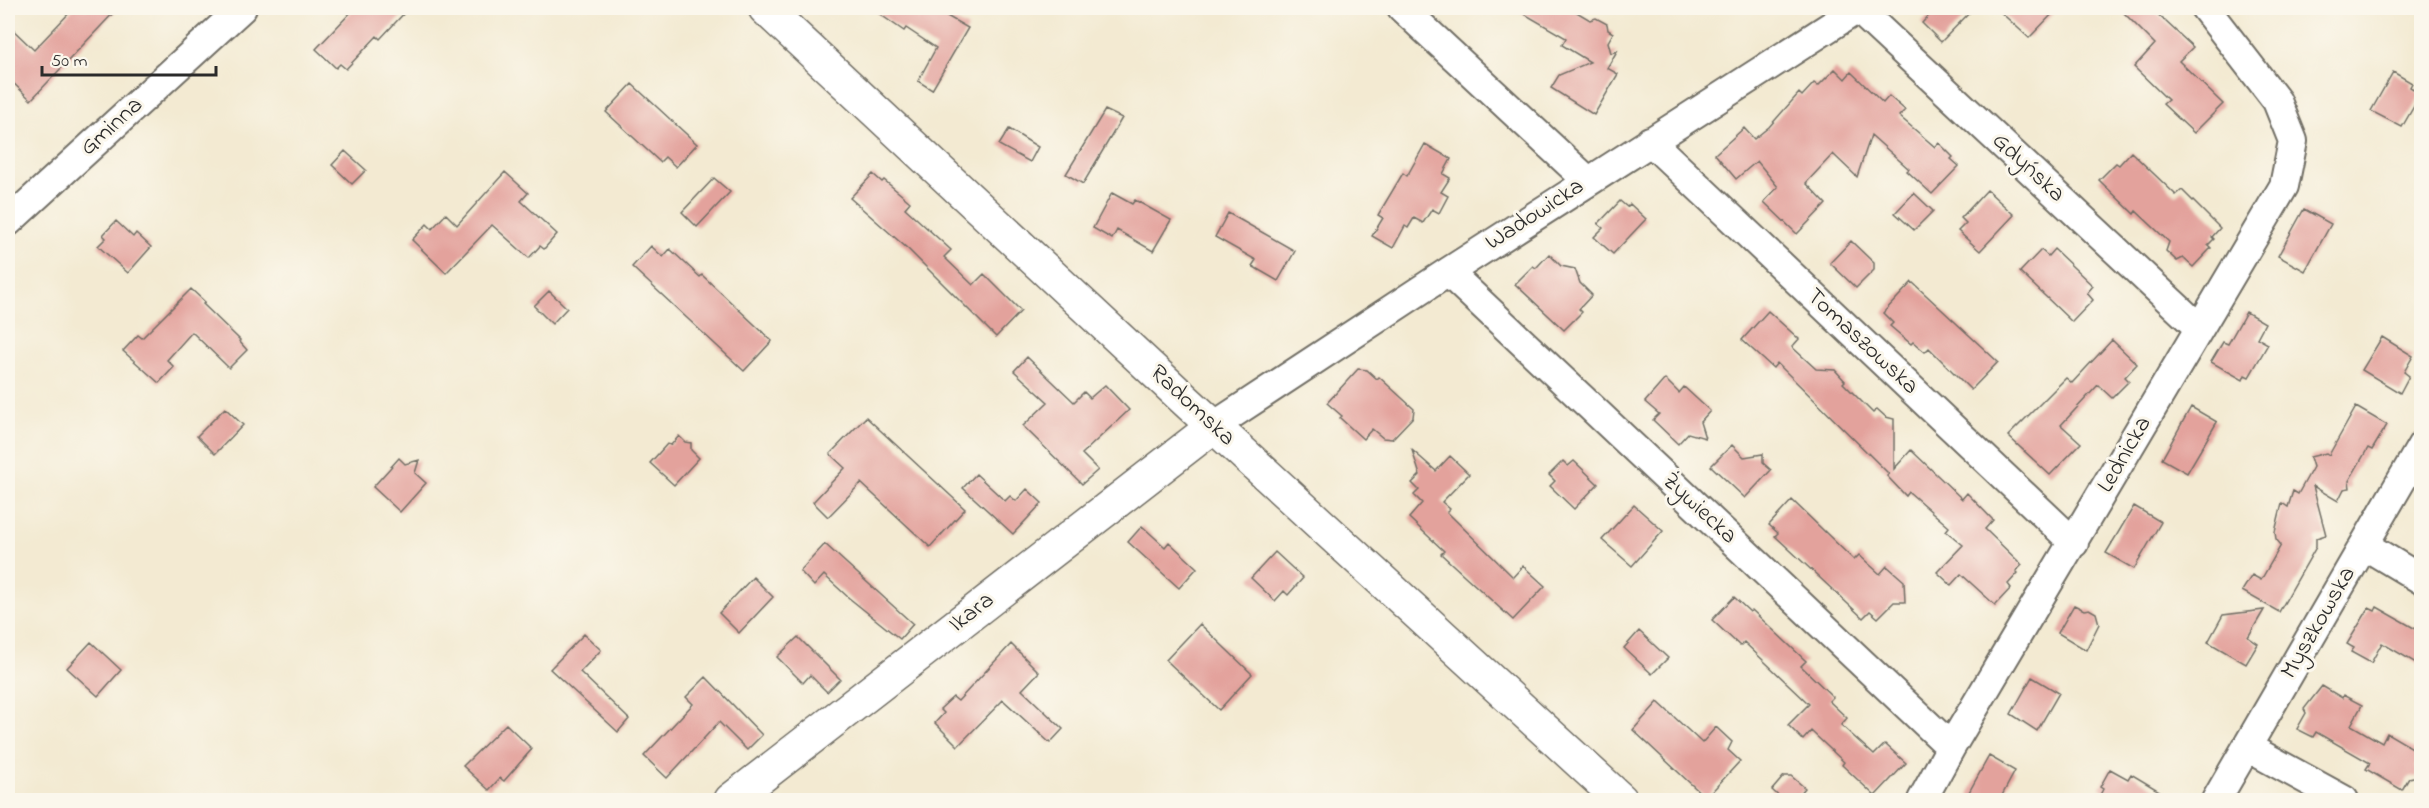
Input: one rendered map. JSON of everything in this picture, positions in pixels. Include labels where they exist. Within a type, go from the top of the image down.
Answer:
[{"type":"street","name":"Gminna","points":[[8,222],[242,8]]},
{"type":"street","name":"Radomska","points":[[765,8],[1621,801]]},
{"type":"street","points":[[1402,8],[1588,181]]},
{"type":"street","name":"Wadowicka","points":[[1214,426],[1588,181],[1858,8]]},
{"type":"street","name":"Gdyńska","points":[[1858,8],[2199,328]]},
{"type":"street","name":"Lednicka","points":[[1922,801],[1951,747],[2284,186],[2294,141],[2277,102],[2205,8]]},
{"type":"street","name":"Tomaszowska","points":[[1650,141],[2074,543]]},
{"type":"street","name":"Żywiecka","points":[[1448,272],[1951,747]]},
{"type":"street","name":"Ikara","points":[[731,801],[1214,426]]},
{"type":"street","name":"Myszkowska","points":[[2216,801],[2421,445]]},
{"type":"street","points":[[2364,545],[2421,580]]},
{"type":"street","points":[[2247,747],[2344,801]]},
{"type":"building","points":[[74,8],[118,8],[31,100],[8,78],[8,25],[34,50]]},
{"type":"building","points":[[355,8],[409,8],[380,39],[377,36],[346,69],[340,64],[336,68],[316,49]]},
{"type":"building","points":[[871,8],[933,8],[968,28],[932,90],[918,81],[936,48],[906,28],[904,31]]},
{"type":"building","points":[[1514,8],[1570,8],[1590,20],[1596,18],[1607,24],[1608,30],[1613,33],[1608,42],[1611,53],[1617,51],[1607,68],[1618,74],[1594,115],[1551,88],[1559,75],[1590,62],[1562,45],[1566,38]]},
{"type":"building","points":[[1936,8],[1974,8],[1941,42],[1922,23]]},
{"type":"building","points":[[1996,8],[2058,8],[2029,38]]},
{"type":"building","points":[[2119,8],[2151,8],[2193,47],[2179,61],[2223,104],[2194,133],[2163,104],[2168,100],[2134,67],[2155,44]]},
{"type":"building","points":[[1835,69],[1845,79],[1851,72],[1883,103],[1889,96],[1905,110],[1899,116],[1935,147],[1939,143],[1959,166],[1932,194],[1907,171],[1909,169],[1871,135],[1857,177],[1833,154],[1806,183],[1826,204],[1797,234],[1764,202],[1778,187],[1757,161],[1736,179],[1715,154],[1744,128],[1754,139],[1769,127],[1799,93],[1802,96],[1814,83],[1818,86]]},
{"type":"building","points":[[2393,72],[2412,83],[2410,87],[2421,94],[2402,127],[2371,111]]},
{"type":"building","points":[[632,84],[697,144],[676,167],[665,157],[660,162],[606,112]]},
{"type":"building","points":[[1105,110],[1122,118],[1083,184],[1066,174]]},
{"type":"building","points":[[1009,129],[1038,147],[1030,162],[999,145]]},
{"type":"building","points":[[1425,144],[1451,159],[1443,174],[1450,178],[1441,192],[1448,196],[1439,213],[1432,209],[1423,223],[1414,218],[1408,228],[1405,226],[1393,248],[1372,236],[1383,218],[1378,215],[1403,173],[1407,176]]},
{"type":"building","points":[[345,151],[366,170],[352,184],[332,165]]},
{"type":"building","points":[[2131,152],[2176,195],[2182,190],[2220,228],[2208,245],[2211,248],[2193,267],[2183,258],[2177,261],[2166,251],[2169,242],[2136,211],[2134,214],[2099,180],[2116,163],[2119,165]]},
{"type":"building","points":[[505,172],[528,193],[521,201],[557,234],[544,249],[540,246],[529,258],[492,225],[446,273],[412,240],[427,224],[432,229],[446,214],[457,225]]},
{"type":"building","points":[[873,174],[882,182],[884,180],[910,202],[905,208],[951,250],[944,257],[973,285],[984,274],[1021,311],[996,337],[908,249],[850,198]]},
{"type":"building","points":[[714,178],[730,192],[697,227],[682,212]]},
{"type":"building","points":[[1987,190],[2014,215],[1980,251],[1958,231],[1966,223],[1961,218]]},
{"type":"building","points":[[1112,193],[1132,204],[1135,200],[1171,220],[1153,251],[1117,230],[1112,239],[1093,228]]},
{"type":"building","points":[[1914,193],[1933,211],[1914,230],[1895,213]]},
{"type":"building","points":[[1620,201],[1627,207],[1630,204],[1646,219],[1613,254],[1594,237],[1603,228],[1598,224]]},
{"type":"building","points":[[2304,209],[2331,224],[2305,271],[2278,256]]},
{"type":"building","points":[[1228,213],[1295,251],[1278,281],[1252,266],[1256,260],[1215,237]]},
{"type":"building","points":[[116,221],[133,237],[136,233],[151,247],[128,273],[98,246],[106,238],[103,235]]},
{"type":"building","points":[[1851,241],[1874,263],[1874,270],[1856,288],[1830,263]]},
{"type":"building","points":[[651,246],[663,257],[670,249],[700,277],[702,275],[772,341],[744,371],[632,267]]},
{"type":"building","points":[[2054,249],[2093,286],[2087,293],[2093,300],[2072,322],[2020,272],[2041,250],[2048,256]]},
{"type":"building","points":[[1549,254],[1561,266],[1575,269],[1580,283],[1592,295],[1579,309],[1582,312],[1564,330],[1515,284],[1533,266],[1536,268]]},
{"type":"building","points":[[1912,282],[1998,362],[1971,390],[1929,348],[1925,352],[1913,342],[1911,344],[1890,326],[1893,323],[1883,313]]},
{"type":"building","points":[[191,289],[247,350],[229,368],[192,332],[167,360],[174,367],[159,383],[123,351],[138,335],[142,338]]},
{"type":"building","points":[[549,291],[567,308],[552,324],[534,306]]},
{"type":"building","points":[[1768,311],[1799,339],[1792,347],[1816,369],[1835,370],[1845,381],[1843,383],[1873,413],[1877,409],[1886,417],[1894,419],[1894,469],[1911,450],[1962,499],[1967,493],[1993,520],[1985,529],[2022,565],[2008,584],[2011,588],[1995,605],[1961,574],[1951,585],[1937,572],[1963,545],[1946,531],[1949,527],[1909,492],[1906,496],[1887,476],[1889,474],[1777,363],[1773,368],[1742,340]]},
{"type":"building","points":[[2246,312],[2265,323],[2257,338],[2268,344],[2249,377],[2245,375],[2243,380],[2211,362],[2223,342],[2228,344]]},
{"type":"building","points":[[2382,337],[2413,356],[2404,372],[2409,376],[2400,393],[2362,370]]},
{"type":"building","points":[[2112,340],[2137,364],[2125,377],[2129,381],[2112,398],[2098,385],[2061,425],[2081,443],[2050,475],[2008,436],[2066,378],[2072,383]]},
{"type":"building","points":[[1027,357],[1074,402],[1084,392],[1090,398],[1105,385],[1129,410],[1082,454],[1098,470],[1082,484],[1023,426],[1048,402],[1014,371]]},
{"type":"building","points":[[1358,369],[1367,370],[1377,379],[1379,377],[1414,409],[1413,417],[1392,439],[1383,438],[1372,429],[1363,439],[1327,403]]},
{"type":"building","points":[[1665,379],[1679,393],[1684,387],[1710,411],[1700,422],[1705,438],[1688,433],[1678,444],[1653,420],[1659,414],[1645,402]]},
{"type":"building","points":[[2191,407],[2217,422],[2187,473],[2162,459]]},
{"type":"building","points":[[2356,407],[2387,425],[2372,450],[2368,448],[2349,481],[2350,488],[2344,489],[2338,501],[2313,486],[2326,535],[2316,538],[2316,547],[2279,612],[2242,591],[2252,575],[2261,580],[2281,545],[2276,539],[2275,532],[2282,503],[2288,507],[2293,491],[2298,494],[2313,467],[2310,457],[2326,453],[2329,455]]},
{"type":"building","points":[[225,408],[243,425],[215,454],[197,436]]},
{"type":"building","points":[[866,417],[965,509],[930,547],[861,483],[828,517],[813,502],[845,468],[830,454]]},
{"type":"building","points":[[679,436],[685,442],[691,443],[691,450],[699,458],[674,485],[650,463],[667,444],[671,445]]},
{"type":"building","points":[[1732,445],[1744,457],[1763,454],[1763,463],[1771,470],[1745,498],[1711,466]]},
{"type":"building","points":[[1412,450],[1436,471],[1450,456],[1469,474],[1442,502],[1450,509],[1447,512],[1513,577],[1523,566],[1545,586],[1513,620],[1441,554],[1444,551],[1409,518],[1422,503],[1414,495],[1419,490],[1412,483],[1420,475]]},
{"type":"building","points":[[399,458],[405,464],[419,460],[415,473],[426,483],[400,512],[373,487]]},
{"type":"building","points":[[1563,461],[1568,466],[1574,461],[1598,484],[1574,509],[1550,486],[1555,481],[1549,475]]},
{"type":"building","points":[[976,474],[1005,501],[1010,496],[1016,501],[1027,489],[1042,503],[1013,534],[963,488]]},
{"type":"building","points":[[1792,500],[1854,560],[1859,555],[1880,574],[1887,566],[1904,581],[1905,602],[1894,602],[1878,618],[1870,611],[1863,618],[1775,536],[1778,533],[1769,525]]},
{"type":"building","points":[[1634,505],[1663,531],[1632,566],[1602,540]]},
{"type":"building","points":[[2134,506],[2161,522],[2134,569],[2106,553]]},
{"type":"building","points":[[1142,526],[1165,547],[1169,542],[1197,568],[1179,588],[1128,542]]},
{"type":"building","points":[[825,544],[913,624],[900,639],[824,575],[814,586],[800,571]]},
{"type":"building","points":[[1275,552],[1303,578],[1288,595],[1284,591],[1275,601],[1251,578]]},
{"type":"building","points":[[753,577],[773,597],[739,633],[719,613]]},
{"type":"building","points":[[1734,597],[1750,612],[1752,610],[1806,661],[1801,666],[1833,697],[1829,701],[1847,718],[1841,725],[1874,755],[1885,744],[1906,763],[1875,796],[1811,731],[1803,740],[1788,725],[1809,704],[1744,642],[1740,646],[1712,620]]},
{"type":"building","points":[[2074,605],[2096,613],[2099,624],[2086,650],[2058,633]]},
{"type":"building","points":[[2377,607],[2421,632],[2421,666],[2382,643],[2371,663],[2351,652],[2354,648],[2347,644],[2369,608],[2375,611]]},
{"type":"building","points":[[2264,610],[2248,637],[2258,644],[2246,664],[2208,642],[2223,615]]},
{"type":"building","points":[[1200,624],[1252,674],[1219,710],[1166,660]]},
{"type":"building","points":[[1639,631],[1668,658],[1652,674],[1624,648]]},
{"type":"building","points":[[584,634],[601,650],[580,672],[629,719],[618,732],[550,669]]},
{"type":"building","points":[[798,637],[840,679],[827,692],[810,675],[803,683],[777,657]]},
{"type":"building","points":[[91,642],[121,670],[98,696],[67,668]]},
{"type":"building","points":[[1011,644],[1039,672],[1022,690],[1063,729],[1050,743],[1003,700],[958,746],[935,723],[944,713],[940,709],[953,697],[958,701]]},
{"type":"building","points":[[706,677],[762,735],[747,750],[719,722],[667,778],[644,756],[693,704],[686,697]]},
{"type":"building","points":[[2032,677],[2059,693],[2037,731],[2011,714]]},
{"type":"building","points":[[2322,686],[2342,698],[2343,695],[2362,705],[2351,725],[2382,743],[2387,733],[2421,753],[2416,767],[2418,776],[2409,778],[2402,790],[2366,769],[2370,763],[2316,732],[2313,737],[2297,729],[2306,713],[2304,709]]},
{"type":"building","points":[[1658,702],[1702,743],[1716,727],[1732,742],[1728,750],[1740,761],[1706,798],[1633,730]]},
{"type":"building","points":[[506,724],[532,749],[504,781],[500,778],[489,790],[463,766]]},
{"type":"building","points":[[1989,756],[2015,771],[1999,801],[1978,801],[1968,794]]},
{"type":"building","points":[[2110,769],[2128,779],[2131,774],[2176,801],[2097,801],[2103,789],[2100,787]]},
{"type":"building","points":[[1784,776],[1791,776],[1805,788],[1794,801],[1784,801],[1772,790]]}]
